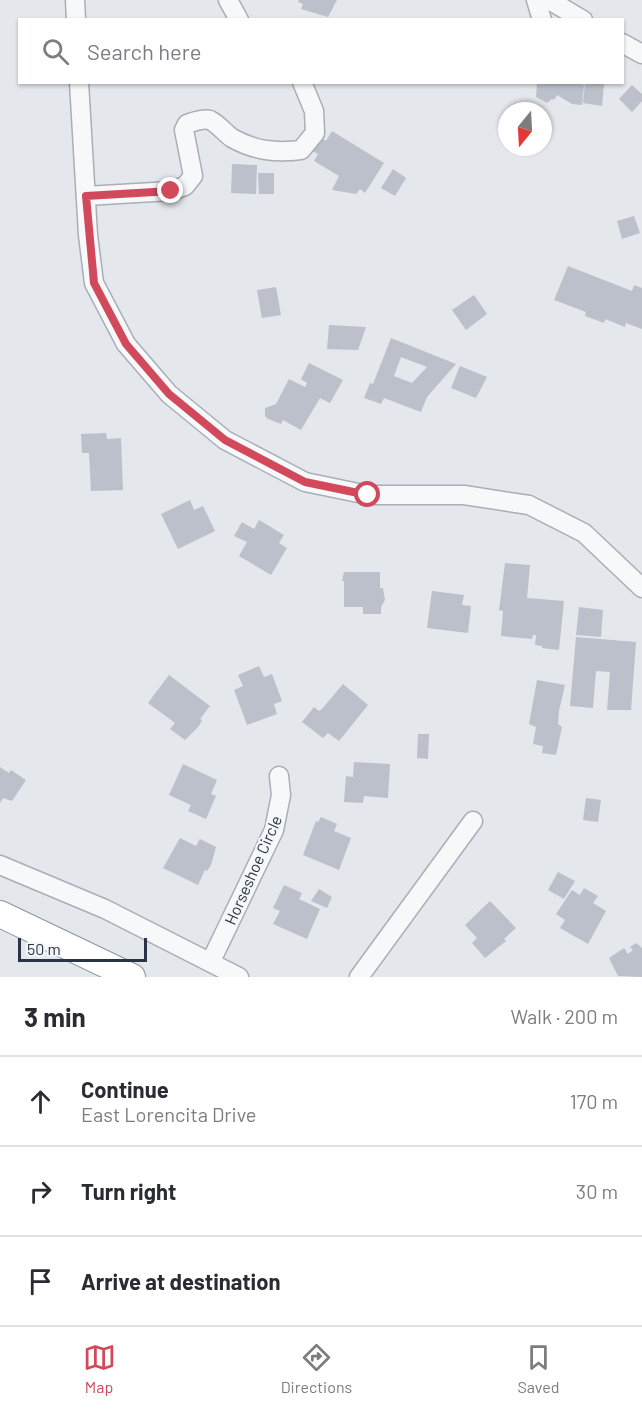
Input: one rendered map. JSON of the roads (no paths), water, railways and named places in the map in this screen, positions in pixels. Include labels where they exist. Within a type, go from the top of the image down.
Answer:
[{"type":"highway","points":[[0,915],[132,977]]},
{"type":"street","points":[[75,0],[76,18]]},
{"type":"street","points":[[228,0],[238,18]]},
{"type":"street","points":[[536,0],[541,18]]},
{"type":"street","points":[[549,0],[580,18]]},
{"type":"street","points":[[624,44],[642,54]]},
{"type":"street","points":[[79,84],[94,283],[126,344],[169,394],[225,440],[305,482],[368,495],[464,495],[529,505],[584,533],[642,588]]},
{"type":"street","points":[[86,196],[171,191],[185,186],[193,176],[184,130],[187,124],[204,120],[211,121],[232,138],[263,151],[279,153],[301,150],[315,133],[314,111],[303,84]]},
{"type":"street","name":"Horseshoe Circle","points":[[211,961],[274,830],[279,814],[279,776]]},
{"type":"street","points":[[359,977],[473,821]]},
{"type":"street","points":[[0,865],[105,909],[239,977]]}]
